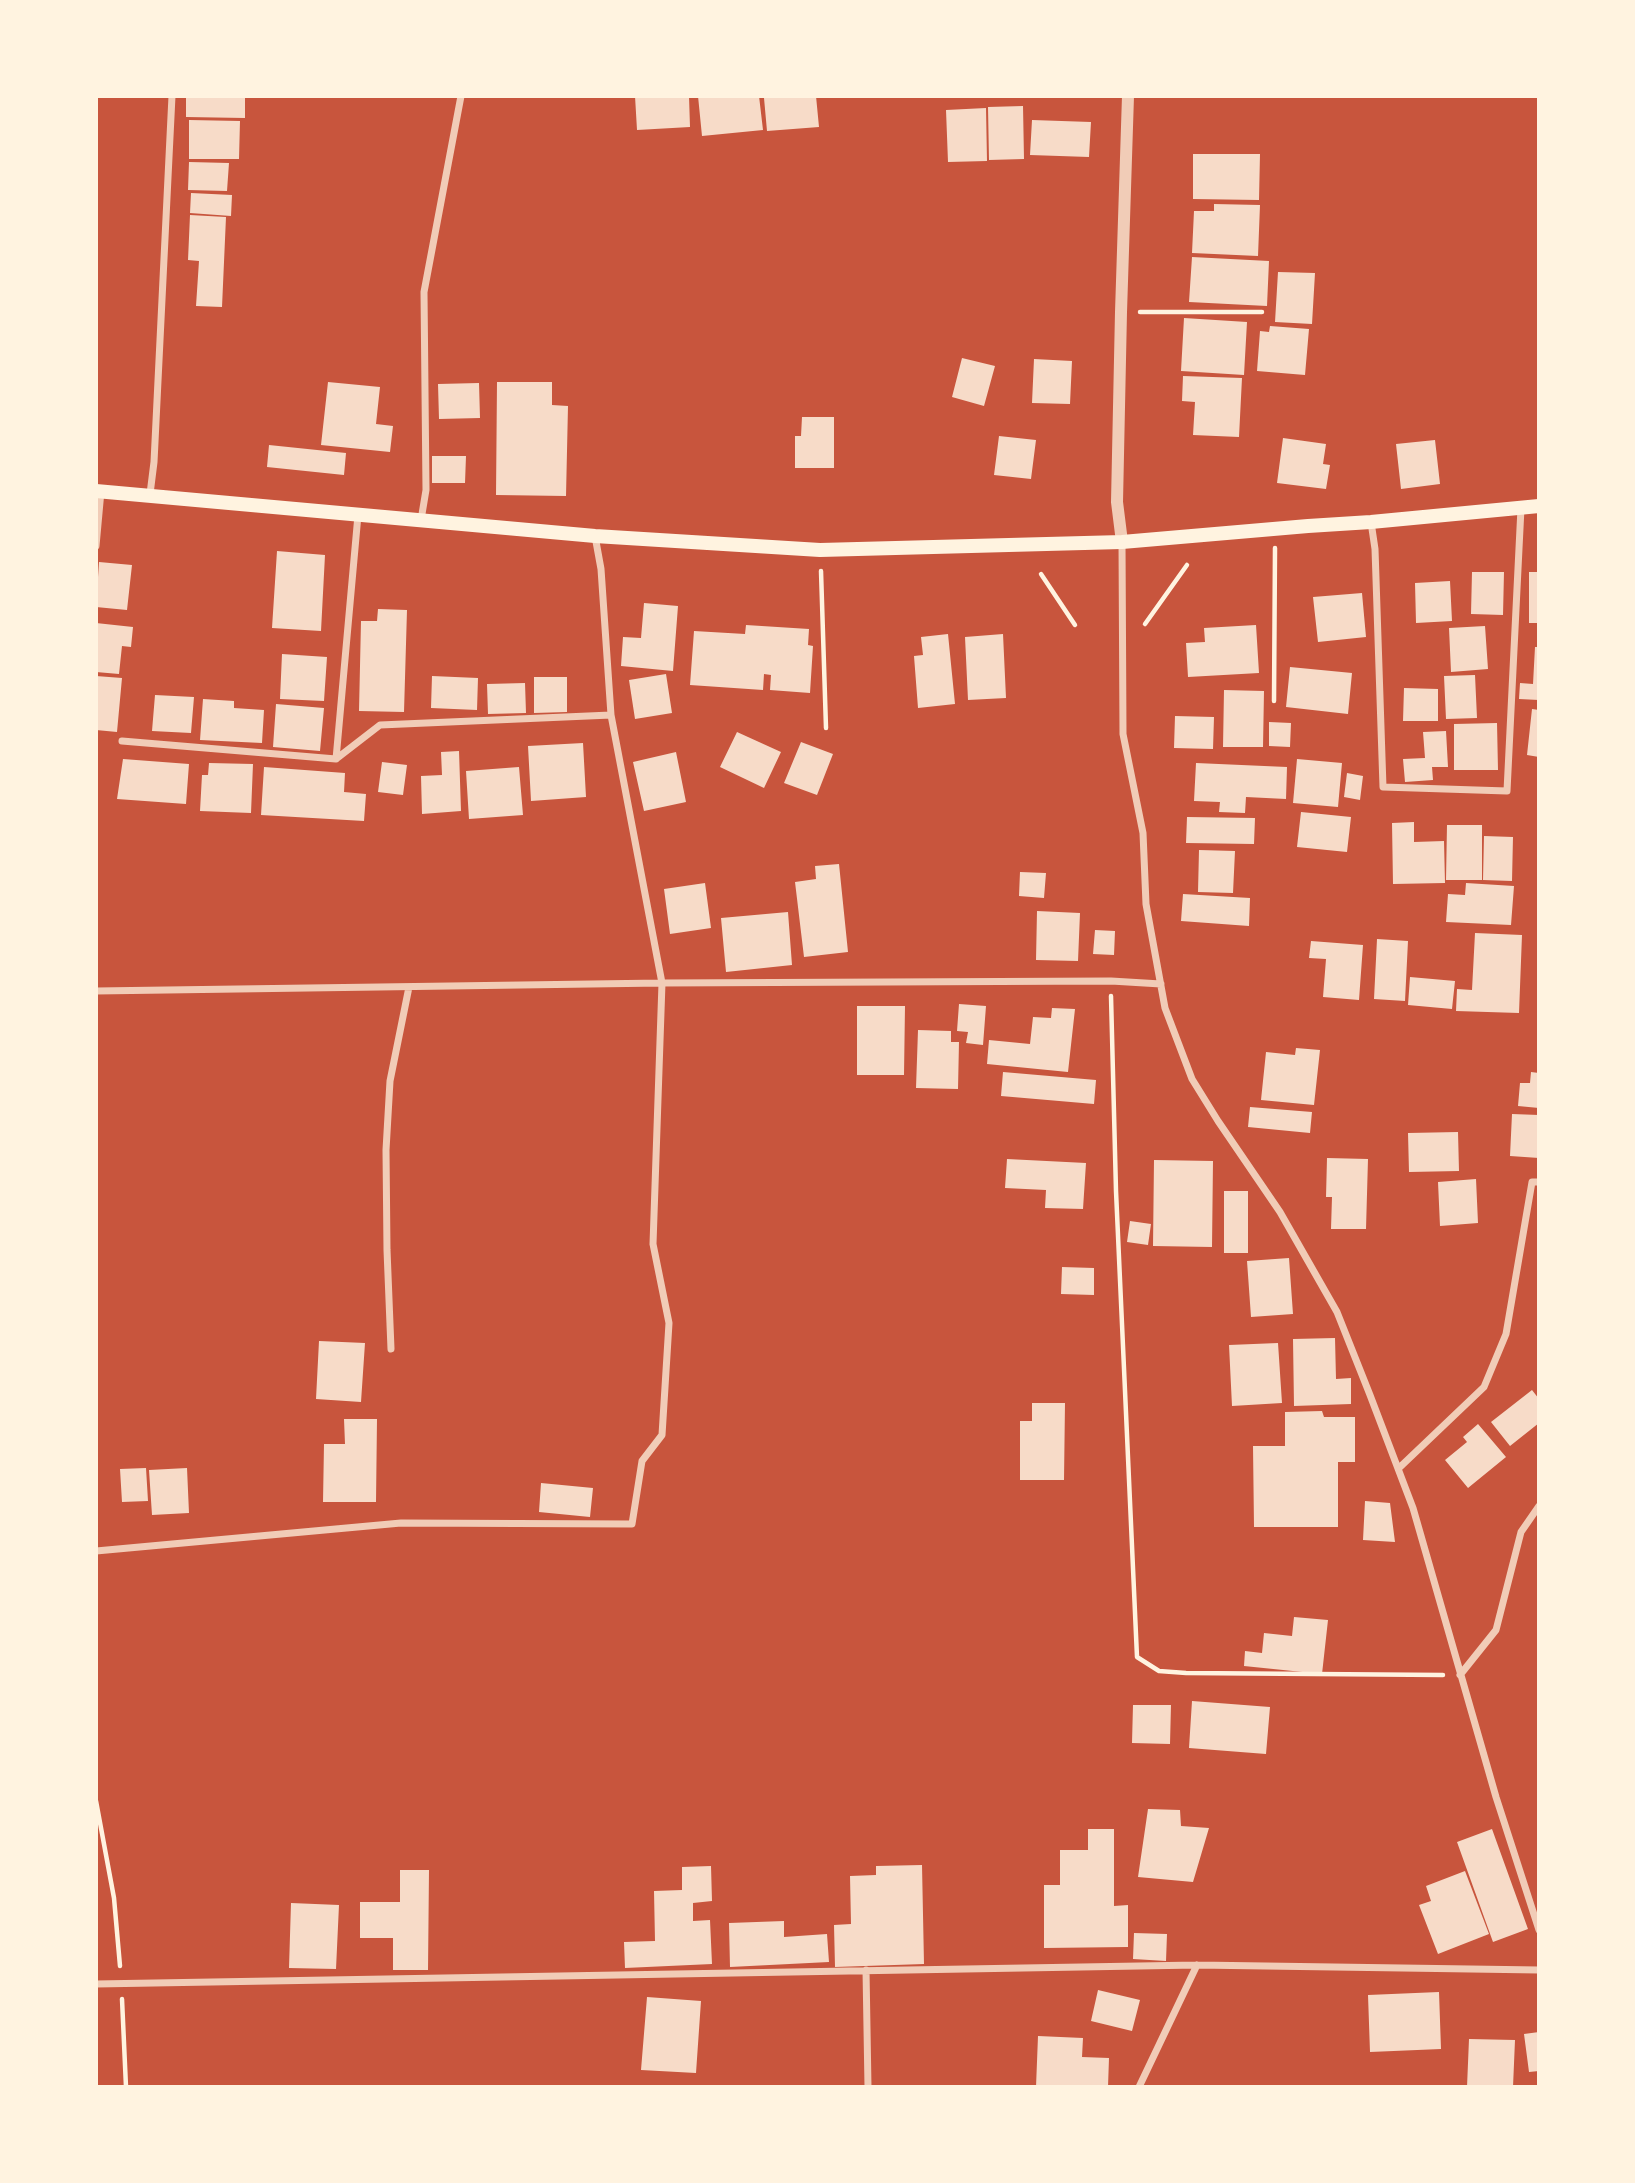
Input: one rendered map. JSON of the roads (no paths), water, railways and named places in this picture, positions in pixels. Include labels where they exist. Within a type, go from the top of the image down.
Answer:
[{"type":"main road","points":[[99,491],[595,536],[820,550],[1122,542],[1539,506]]},
{"type":"street","points":[[150,495],[154,463],[172,96]]},
{"type":"street","points":[[421,521],[426,490],[424,292],[461,96]]},
{"type":"street","points":[[1128,96],[1117,502],[1122,542],[1122,734],[1143,834],[1146,904],[1165,1009],[1192,1079],[1280,1212],[1337,1312],[1399,1468],[1539,1930]]},
{"type":"street","points":[[96,546],[99,491]]},
{"type":"street","points":[[1371,522],[1375,549],[1383,787],[1507,792],[1521,508]]},
{"type":"street","points":[[336,759],[358,514]]},
{"type":"street","points":[[96,1551],[401,1523],[632,1524],[642,1461],[662,1435],[669,1323],[653,1244],[662,983],[611,715],[601,569],[595,536]]},
{"type":"street","points":[[122,741],[336,759],[380,725],[611,715]]},
{"type":"street","points":[[96,992],[662,983],[1111,981],[1161,984]]},
{"type":"street","points":[[391,1349],[386,1150],[390,1081],[409,987]]},
{"type":"street","points":[[1399,1468],[1484,1387],[1506,1334],[1532,1182],[1539,1182]]},
{"type":"street","points":[[1460,1675],[1496,1630],[1521,1532],[1539,1506]]},
{"type":"street","points":[[96,1984],[1197,1965],[1539,1970]]},
{"type":"street","points":[[1139,2087],[1197,1965]]},
{"type":"street","points":[[866,1970],[868,2087]]}]
